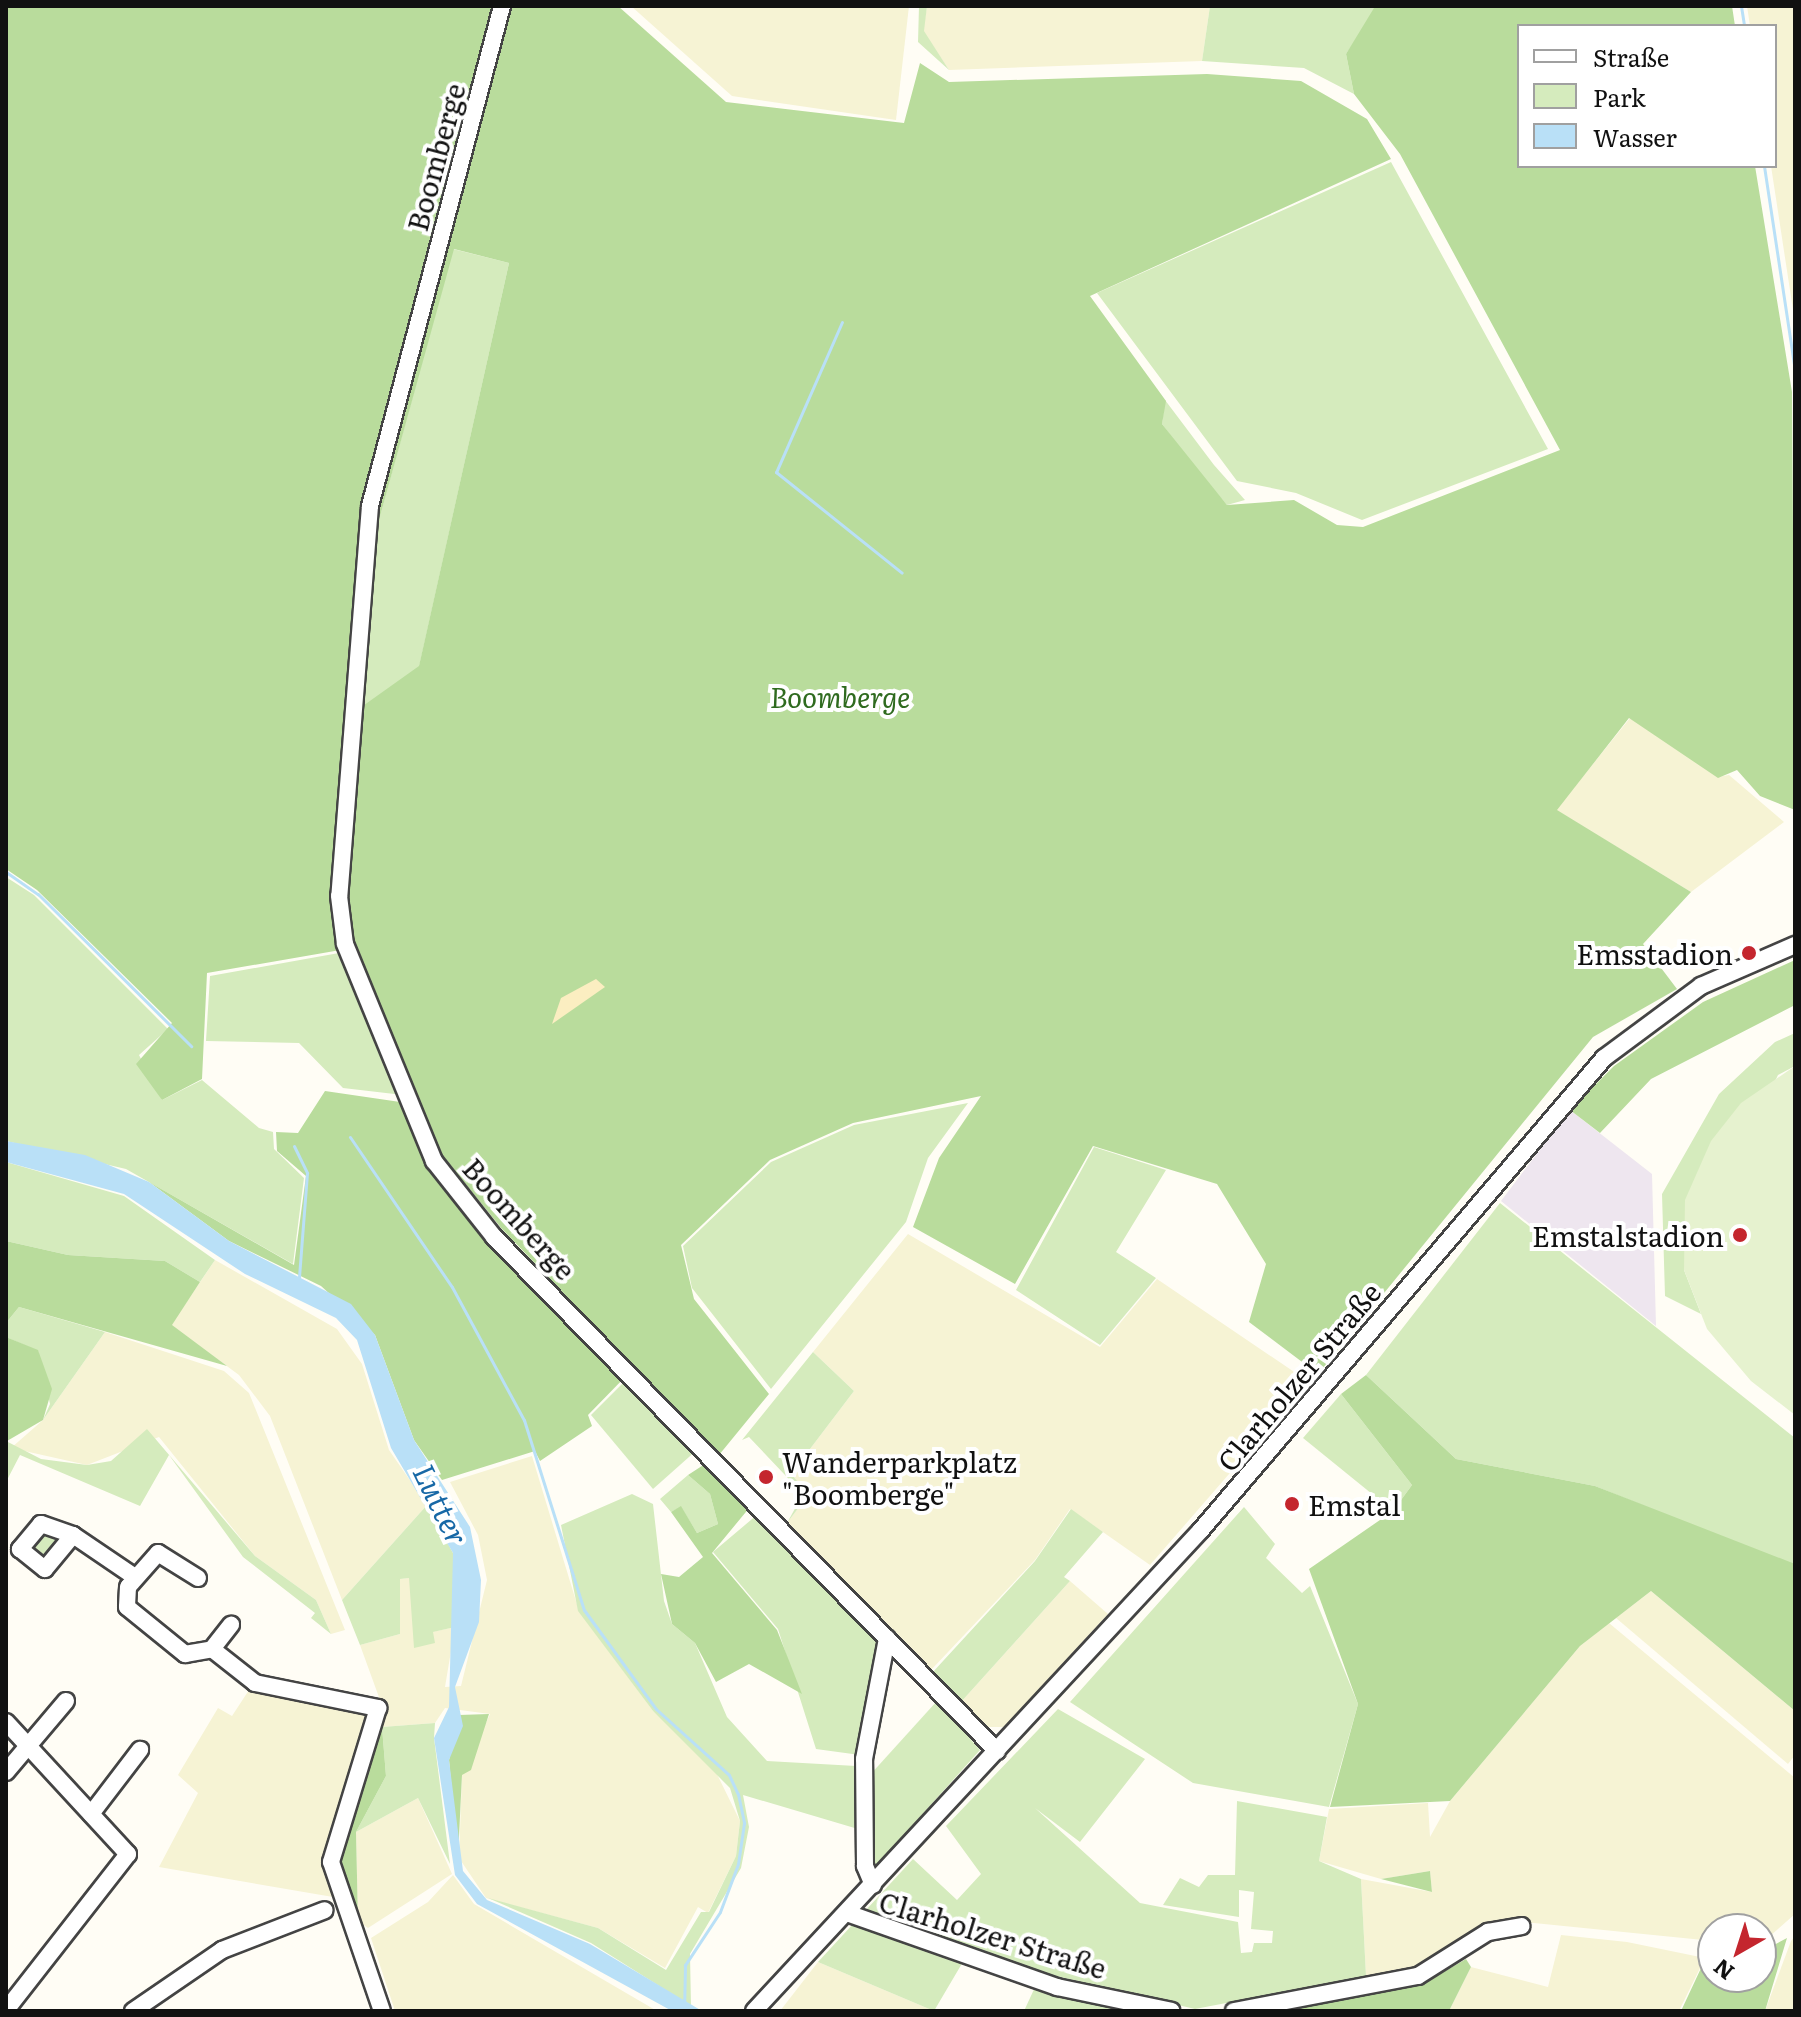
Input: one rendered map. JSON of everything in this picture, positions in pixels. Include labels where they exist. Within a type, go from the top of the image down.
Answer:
[{"type":"street","name":"Boomberge","points":[[502,6],[370,506],[339,896],[345,944],[434,1161],[494,1237],[997,1751]]},
{"type":"street","name":"Clarholzer Straße","points":[[754,2011],[1201,1530],[1604,1058],[1701,986],[1795,945]]},
{"type":"street","points":[[73,1535],[135,1577]]},
{"type":"street","points":[[198,1578],[163,1553],[135,1577],[127,1607],[185,1654],[212,1649],[231,1625]]},
{"type":"street","name":"Clarholzer Straße","points":[[873,1885],[865,1866],[864,1759],[887,1638]]},
{"type":"street","points":[[212,1649],[255,1683],[378,1708],[331,1862],[382,2011]]},
{"type":"street","points":[[6,1772],[30,1748],[66,1701]]},
{"type":"street","points":[[6,1722],[128,1854],[6,2010]]},
{"type":"street","points":[[91,1814],[140,1750]]},
{"type":"street","points":[[133,2011],[222,1950],[325,1910]]},
{"type":"street","name":"Clarholzer Straße","points":[[847,1913],[1057,1987],[1172,2011]]},
{"type":"street","points":[[1234,2011],[1418,1976],[1488,1932],[1521,1926]]},
{"type":"shaded area","points":[[631,6],[909,6],[896,120],[732,96]]},
{"type":"shaded area","points":[[927,6],[1210,6],[1202,61],[949,70],[923,31]]},
{"type":"shaded area","points":[[1747,6],[1795,6],[1795,323],[1771,168],[1777,168],[1777,24],[1750,24]]},
{"type":"shaded area","points":[[1630,718],[1718,777],[1729,775],[1784,822],[1691,892],[1556,810]]},
{"type":"shaded area","points":[[1570,1110],[1652,1174],[1656,1326],[1501,1201]]},
{"type":"shaded area","points":[[908,1234],[1100,1347],[1157,1279],[1309,1382],[1150,1565],[1070,1509],[1035,1560],[931,1670],[787,1523],[809,1494],[791,1474],[854,1391],[813,1352]]},
{"type":"shaded area","points":[[215,1260],[337,1329],[362,1364],[389,1450],[427,1505],[342,1600],[270,1416],[239,1375],[171,1325]]},
{"type":"shaded area","points":[[105,1332],[224,1371],[249,1393],[345,1630],[331,1634],[316,1600],[255,1556],[159,1437],[87,1465],[11,1448],[43,1420]]},
{"type":"shaded area","points":[[532,1456],[579,1611],[653,1711],[712,1764],[740,1821],[736,1856],[708,1913],[698,1907],[665,1968],[598,1928],[486,1898],[459,1858],[462,1775],[490,1714],[445,1708],[435,1723],[382,1727],[384,1711],[360,1645],[400,1634],[399,1579],[409,1578],[432,1632],[455,1627],[445,1687],[461,1686],[487,1580],[478,1535],[450,1482]]},
{"type":"shaded area","points":[[1070,1581],[1108,1614],[1004,1727],[986,1727],[961,1702]]},
{"type":"shaded area","points":[[1651,1591],[1795,1711],[1795,1755],[1788,1764],[1616,1618]]},
{"type":"shaded area","points":[[1609,1623],[1795,1778],[1795,1914],[1777,1930],[1777,1913],[1697,1913],[1697,1939],[1515,1921],[1417,1972],[1366,1976],[1361,1879],[1432,1892],[1430,1871],[1381,1879],[1319,1861],[1329,1809],[1428,1803],[1430,1837],[1450,1801],[1580,1646]]},
{"type":"shaded area","points":[[249,1690],[366,1715],[322,1862],[333,1897],[159,1867],[198,1793],[178,1775],[218,1708],[232,1716]]},
{"type":"shaded area","points":[[418,1798],[452,1874],[368,1928],[358,1921],[356,1832]]},
{"type":"shaded area","points":[[453,1875],[474,1904],[657,2011],[395,2011],[371,1938],[428,1902]]},
{"type":"shaded area","points":[[1561,1935],[1627,1942],[1697,1956],[1697,1974],[1679,2011],[1449,2011],[1471,1967],[1548,1987]]},
{"type":"shaded area","points":[[1795,1936],[1795,2011],[1765,2011],[1772,1993],[1777,1993],[1777,1979]]},
{"type":"shaded area","points":[[818,1962],[934,2011],[780,2011]]},
{"type":"green space","name":"Boomberge","points":[[6,6],[618,6],[726,102],[904,123],[920,63],[949,82],[1207,74],[1301,81],[1367,119],[1391,159],[1090,296],[1166,401],[1162,424],[1227,505],[1294,500],[1337,525],[1363,527],[1560,450],[1400,154],[1354,94],[1346,54],[1374,8],[1732,6],[1735,24],[1517,24],[1517,168],[1755,168],[1792,392],[1795,810],[1760,796],[1737,770],[1718,778],[1629,718],[1557,810],[1691,892],[1643,944],[1677,989],[1593,1037],[1318,1374],[1249,1322],[1266,1264],[1217,1184],[1093,1146],[1015,1284],[913,1227],[939,1158],[981,1096],[853,1123],[770,1160],[681,1245],[694,1299],[769,1394],[719,1455],[502,1229],[443,1156],[352,948],[207,973],[202,1079],[162,1100],[136,1064],[172,1023],[37,890],[6,869]],"holes":[[[454,249],[509,263],[419,666],[360,708],[376,531]]]},
{"type":"green space","points":[[919,6],[927,6],[924,31],[949,70],[918,42]]},
{"type":"green space","points":[[1210,6],[1379,6],[1346,54],[1354,94],[1304,68],[1202,61]]},
{"type":"green space","points":[[1391,162],[1548,449],[1362,520],[1296,493],[1237,481],[1097,293]]},
{"type":"green space","points":[[453,249],[509,263],[419,667],[360,709],[376,531]]},
{"type":"green space","points":[[1165,400],[1245,500],[1227,505],[1195,468],[1162,424]]},
{"type":"green space","points":[[6,877],[34,895],[168,1029],[139,1055],[162,1100],[202,1080],[259,1128],[273,1132],[274,1149],[304,1178],[293,1264],[126,1169],[6,1141]]},
{"type":"green space","points":[[339,953],[403,1095],[343,1088],[299,1043],[206,1041],[210,976]]},
{"type":"green space","points":[[1795,960],[1795,1005],[1651,1079],[1600,1133],[1570,1110],[1614,1066],[1703,1002]]},
{"type":"green space","points":[[1795,1033],[1795,1066],[1778,1075],[1684,1270],[1701,1314],[1665,1296],[1662,1194],[1719,1094],[1775,1042]]},
{"type":"green space","name":"Emstalstadion","points":[[1795,1066],[1795,1415],[1751,1381],[1707,1329],[1684,1270],[1685,1200],[1711,1141],[1741,1103]]},
{"type":"green space","points":[[325,1091],[407,1103],[430,1165],[626,1376],[588,1415],[592,1426],[540,1461],[535,1451],[442,1480],[414,1440],[375,1335],[321,1286],[229,1241],[149,1182],[294,1265],[306,1176],[277,1151],[276,1132],[298,1133]]},
{"type":"green space","points":[[968,1103],[928,1158],[906,1222],[771,1389],[692,1288],[683,1246],[771,1162],[854,1125]]},
{"type":"green space","points":[[1094,1147],[1166,1170],[1116,1252],[1156,1278],[1100,1345],[1016,1290]]},
{"type":"green space","points":[[6,1162],[124,1196],[215,1260],[200,1282],[165,1261],[68,1255],[6,1241]]},
{"type":"green space","points":[[1500,1203],[1795,1438],[1793,1566],[1595,1486],[1456,1459],[1366,1375]]},
{"type":"green space","points":[[6,1241],[68,1255],[165,1261],[200,1282],[172,1325],[227,1366],[19,1307],[6,1323]]},
{"type":"green space","points":[[19,1307],[105,1332],[43,1420],[50,1404],[38,1351],[6,1337],[6,1323]]},
{"type":"green space","points":[[6,1337],[38,1350],[52,1389],[43,1420],[7,1441]]},
{"type":"green space","points":[[813,1352],[854,1391],[791,1474],[809,1494],[787,1523],[803,1494],[749,1437],[742,1440]]},
{"type":"green space","points":[[1366,1375],[1456,1459],[1595,1486],[1795,1564],[1795,1711],[1651,1591],[1580,1646],[1450,1801],[1330,1807],[1358,1704],[1309,1569],[1393,1511],[1412,1485],[1341,1394]]},
{"type":"green space","points":[[627,1379],[698,1449],[653,1489],[591,1415]]},
{"type":"green space","points":[[1341,1394],[1412,1485],[1393,1511],[1303,1438]]},
{"type":"green space","points":[[147,1429],[255,1556],[316,1600],[331,1634],[311,1618],[315,1613],[243,1557],[169,1455],[140,1506],[20,1455],[6,1482],[6,1441],[41,1459],[87,1465],[111,1461]]},
{"type":"green space","points":[[708,1462],[750,1507],[712,1553],[777,1630],[802,1694],[749,1664],[716,1682],[695,1643],[672,1624],[661,1574],[679,1577],[703,1557],[671,1512],[681,1506],[697,1533],[718,1524],[710,1494],[688,1475]]},
{"type":"green space","points":[[688,1475],[710,1494],[718,1524],[697,1533],[681,1507],[671,1512],[660,1499]]},
{"type":"green space","points":[[632,1494],[653,1504],[664,1601],[672,1624],[695,1643],[727,1717],[767,1761],[856,1766],[858,1829],[743,1795],[749,1827],[741,1868],[690,1954],[691,2006],[591,1943],[488,1898],[598,1928],[666,1970],[701,1912],[709,1912],[736,1856],[740,1821],[730,1788],[653,1711],[578,1611],[561,1525]]},
{"type":"green space","points":[[427,1505],[453,1553],[455,1627],[433,1632],[435,1643],[414,1648],[409,1578],[400,1579],[400,1634],[360,1645],[342,1600]]},
{"type":"green space","points":[[1244,1507],[1275,1544],[1266,1558],[1302,1593],[1310,1586],[1358,1704],[1329,1807],[1193,1783],[1070,1702]]},
{"type":"green space","points":[[1071,1509],[1103,1532],[1064,1577],[1070,1581],[961,1702],[932,1673],[1035,1561]]},
{"type":"green space","points":[[758,1514],[878,1643],[860,1755],[816,1749],[778,1629],[713,1552]]},
{"type":"green space","points":[[39,1533],[59,1533],[46,1560],[31,1552]]},
{"type":"green space","points":[[937,1701],[980,1750],[875,1867],[869,1776]]},
{"type":"green space","points":[[1058,1709],[1145,1759],[1080,1842],[1035,1808],[1140,1903],[1238,1922],[1241,1953],[1252,1952],[1254,1943],[1272,1943],[1273,1931],[1251,1929],[1254,1892],[1239,1890],[1239,1917],[1163,1905],[1180,1878],[1199,1887],[1208,1875],[1235,1875],[1237,1801],[1327,1817],[1319,1861],[1361,1879],[1366,1976],[1195,2009],[967,1955],[934,2011],[818,1962],[913,1859],[957,1900],[981,1874],[946,1826]]},
{"type":"green space","points":[[489,1714],[471,1770],[462,1775],[458,1857],[449,1760],[454,1736],[462,1726],[459,1715]]},
{"type":"green space","points":[[435,1723],[434,1738],[450,1864],[418,1798],[356,1832],[386,1776],[382,1727]]},
{"type":"green space","points":[[382,1727],[386,1776],[356,1832],[358,1921],[338,1861]]},
{"type":"green space","points":[[1430,1871],[1432,1892],[1381,1879]]},
{"type":"green space","points":[[1787,1938],[1777,1971],[1777,1943]]},
{"type":"green space","points":[[1466,1959],[1471,1967],[1449,2011],[1274,2011],[1442,1973]]},
{"type":"green space","points":[[1697,1977],[1697,1993],[1770,1993],[1765,2011],[1681,2011]]},
{"type":"green space","points":[[1036,1985],[1117,2004],[1114,2011],[1024,2011]]},
{"type":"sand","points":[[596,979],[605,987],[552,1024],[561,998]]},
{"type":"water","name":"Lutter","points":[[6,1141],[85,1155],[149,1182],[229,1241],[351,1304],[375,1335],[414,1440],[470,1527],[481,1580],[479,1622],[455,1687],[463,1726],[449,1760],[463,1871],[487,1900],[590,1944],[702,2011],[672,2011],[477,1904],[455,1875],[434,1738],[449,1707],[453,1553],[391,1448],[357,1340],[336,1318],[245,1274],[124,1194],[6,1162]]},
{"type":"waterway","points":[[1741,6],[1744,24]]},
{"type":"waterway","points":[[1764,168],[1795,372]]},
{"type":"waterway","points":[[842,322],[776,472],[902,573]]},
{"type":"waterway","points":[[1795,453],[1795,471]]},
{"type":"waterway","points":[[6,872],[38,894],[191,1046]]},
{"type":"waterway","points":[[350,1137],[452,1287],[524,1420],[584,1610],[656,1709],[729,1775],[738,1794],[744,1823],[738,1864],[720,1912],[685,1965],[684,2011]]},
{"type":"waterway","points":[[294,1146],[307,1173],[299,1278]]},
{"type":"place","name":"Emsstadion","points":[[1749,953]]},
{"type":"place","name":"Emstalstadion","points":[[1740,1235]]},
{"type":"place","name":"Wanderparkplatz \"Boomberge\"","points":[[766,1477]]},
{"type":"place","name":"Emstal","points":[[1292,1504]]}]
